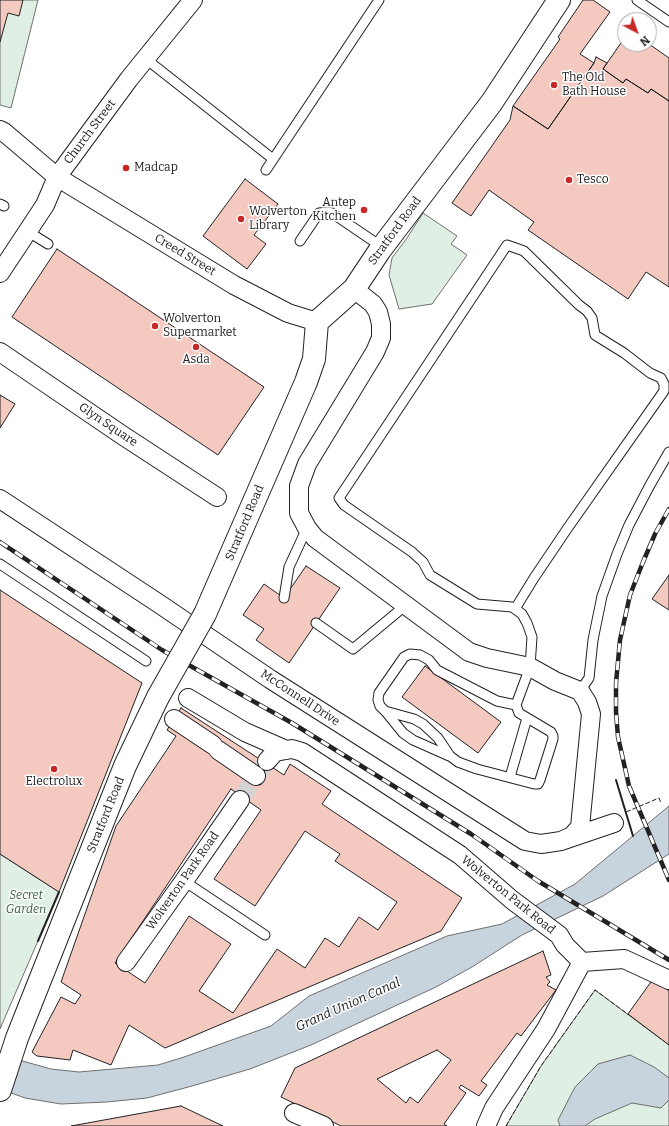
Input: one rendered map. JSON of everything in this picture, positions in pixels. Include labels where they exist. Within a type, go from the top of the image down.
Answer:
[{"type":"street","name":"Church Street","points":[[0,273],[44,205],[57,177],[146,59],[193,0]]},
{"type":"street","name":"Stratford Road","points":[[0,1090],[17,1038],[125,766],[161,689],[205,614],[298,402],[314,359],[317,322],[354,289],[382,247],[492,102],[559,0]]},
{"type":"street","name":"Creed Street","points":[[0,130],[57,177],[234,285],[288,313],[317,322]]},
{"type":"street","points":[[354,289],[373,304],[378,312],[381,324],[381,338],[375,352],[307,464],[299,486],[299,513],[307,528],[315,538],[469,652],[487,658],[530,667],[555,681],[580,691],[588,702],[591,714],[580,826],[572,836],[561,841]]},
{"type":"street","name":"Glyn Square","points":[[0,352],[122,435],[217,497]]},
{"type":"street","name":"McConnell Drive","points":[[0,499],[270,679],[525,841],[541,844],[561,841],[614,823]]},
{"type":"street","name":"Wolverton Park Road","points":[[188,698],[245,732],[286,750],[292,749],[302,752],[460,855],[512,900],[559,935],[565,944],[582,962]]},
{"type":"street","points":[[174,719],[256,776]]},
{"type":"street","points":[[267,761],[275,752],[286,750]]},
{"type":"street","name":"Wolverton Park Road","points":[[126,962],[240,800]]},
{"type":"street","points":[[486,1126],[494,1108],[546,1029],[582,962],[624,959],[669,980]]},
{"type":"street","points":[[294,1114],[318,1125]]},
{"type":"lane","points":[[266,170],[379,0]]},
{"type":"lane","points":[[637,0],[669,22]]},
{"type":"lane","points":[[146,59],[273,159]]},
{"type":"lane","points":[[300,241],[319,213],[327,212],[382,247]]},
{"type":"lane","points":[[27,231],[48,244]]},
{"type":"lane","points":[[515,609],[534,578],[664,391],[664,384],[661,378],[650,373],[624,353],[595,335],[592,318],[587,311],[524,251],[507,245],[339,498],[344,505],[412,552],[423,562],[430,575],[477,604],[512,607],[522,614],[532,637],[530,667],[516,705],[519,714],[551,732],[553,739],[538,784],[458,762],[450,756],[413,740],[403,733],[380,706],[378,700],[380,693],[404,657],[410,654],[420,655],[429,660],[437,670],[497,701],[516,705]]},
{"type":"lane","points":[[580,691],[588,678],[593,640],[602,596],[617,554],[629,525],[669,452]]},
{"type":"lane","points":[[284,598],[289,567],[307,528]]},
{"type":"lane","points":[[0,564],[146,661]]},
{"type":"lane","points":[[316,623],[353,649],[406,605]]},
{"type":"lane","points":[[385,711],[414,719],[423,724],[438,738],[450,756]]},
{"type":"lane","points":[[510,777],[527,718]]},
{"type":"lane","points":[[184,881],[265,935]]},
{"type":"green space","points":[[0,0],[38,0],[11,108],[0,105]]},
{"type":"green space","points":[[423,213],[457,236],[451,244],[467,255],[432,304],[399,309],[389,275],[392,258]]},
{"type":"green space","name":"Secret Garden","points":[[0,854],[59,892],[0,1029]]},
{"type":"green space","points":[[595,990],[669,1045],[669,1126],[506,1126],[541,1066]]},
{"type":"water","name":"Grand Union Canal","points":[[669,806],[669,854],[603,896],[522,935],[472,967],[436,987],[311,1045],[250,1069],[147,1098],[107,1102],[61,1104],[25,1098],[0,1089],[0,1052],[12,1058],[51,1069],[79,1072],[158,1065],[271,1026],[309,996],[447,936],[502,924],[575,884]]},
{"type":"water","points":[[630,1055],[654,1067],[669,1078],[669,1100],[661,1108],[632,1103],[595,1119],[585,1126],[560,1126],[558,1120],[575,1087],[598,1064]]},
{"type":"building","points":[[0,0],[23,0],[19,16],[8,13],[0,42]]},
{"type":"building","name":"The Old Bath House","points":[[583,0],[593,0],[610,12],[580,54],[594,63],[548,129],[513,106],[560,39],[558,37]]},
{"type":"building","points":[[617,49],[617,52],[657,52],[657,50],[669,58],[669,101],[651,89],[648,93],[626,79],[623,83],[603,69]]},
{"type":"building","name":"Tesco","points":[[596,57],[607,63],[603,69],[623,83],[626,79],[648,93],[651,89],[669,101],[669,287],[646,272],[628,299],[528,230],[534,222],[489,190],[471,216],[452,203],[510,120],[513,106],[548,129],[594,63]]},
{"type":"building","name":"Wolverton Library","points":[[245,179],[278,204],[254,235],[266,244],[247,269],[203,236]]},
{"type":"building","points":[[57,249],[264,387],[218,455],[12,317]]},
{"type":"building","points":[[0,395],[15,404],[0,428]]},
{"type":"building","points":[[306,566],[340,588],[289,663],[256,640],[264,629],[243,615],[264,584],[284,598]]},
{"type":"building","points":[[669,575],[669,610],[652,599]]},
{"type":"building","name":"Electrolux","points":[[0,590],[142,683],[59,892],[0,854]]},
{"type":"building","points":[[425,666],[501,722],[478,753],[402,697]]},
{"type":"building","points":[[181,708],[284,775],[290,764],[331,791],[322,804],[462,898],[441,931],[165,1048],[129,1025],[111,1065],[73,1050],[70,1060],[37,1056],[32,1052],[61,997],[75,1004],[81,995],[61,982],[116,826],[176,736],[167,730]],"holes":[[[231,789],[261,810],[214,879],[255,906],[305,831],[340,854],[335,861],[397,902],[378,930],[359,917],[339,947],[325,938],[305,968],[277,949],[233,1013],[199,991],[231,944],[189,916],[145,983],[115,963]]]},
{"type":"building","points":[[543,951],[551,975],[546,977],[550,982],[547,985],[556,990],[521,1036],[517,1033],[481,1081],[487,1085],[479,1096],[461,1085],[459,1088],[466,1093],[444,1124],[447,1126],[341,1126],[281,1097],[295,1068]],"holes":[[[437,1050],[451,1060],[418,1103],[410,1097],[406,1103],[377,1079]]]},
{"type":"building","points":[[653,979],[669,991],[669,1045],[628,1014]]},
{"type":"building","points":[[181,1106],[223,1126],[71,1126]]},
{"type":"tunnel","points":[[240,800],[267,761]]},
{"type":"railway","points":[[669,509],[655,534],[630,595],[620,640],[616,683],[618,737],[629,786],[669,880]]},
{"type":"railway","points":[[0,542],[162,650],[292,723],[471,834],[538,881],[669,960]]},
{"type":"fence","points":[[626,812],[659,798],[661,803]]},
{"type":"fence","points":[[506,1126],[541,1066],[595,990],[629,1015]]},
{"type":"wall","points":[[616,780],[633,836]]},
{"type":"wall","points":[[38,941],[59,892]]},
{"type":"place","name":"The Old Bath House","points":[[554,85]]},
{"type":"place","name":"Madcap","points":[[126,168]]},
{"type":"place","name":"Tesco","points":[[569,180]]},
{"type":"place","name":"Antep Kitchen","points":[[364,210]]},
{"type":"place","name":"Wolverton Library","points":[[241,219]]},
{"type":"place","name":"Wolverton Supermarket","points":[[155,326]]},
{"type":"place","name":"Asda","points":[[196,347]]},
{"type":"place","name":"Electrolux","points":[[54,769]]}]
